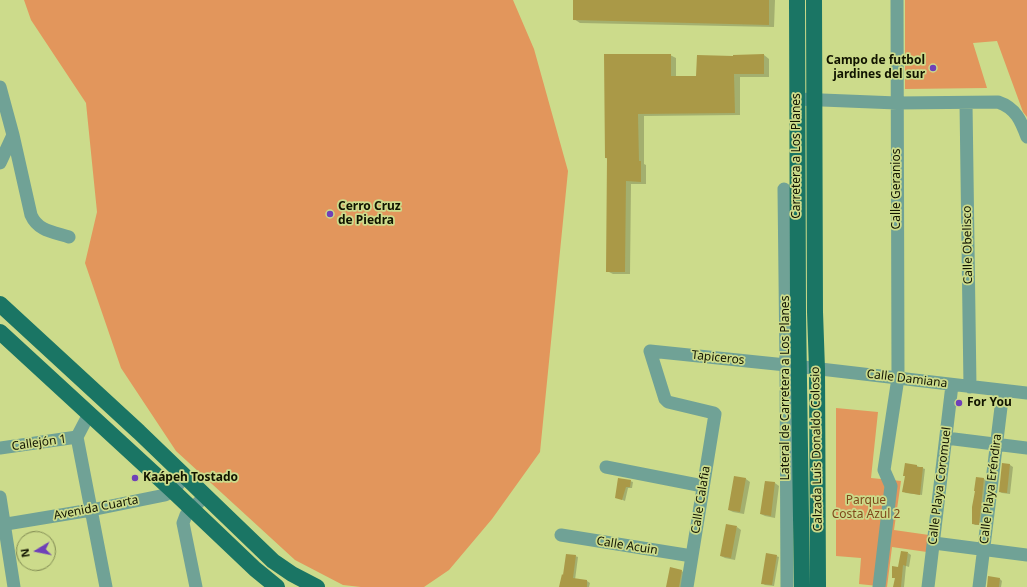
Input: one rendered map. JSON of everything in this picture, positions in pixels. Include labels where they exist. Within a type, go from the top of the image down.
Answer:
[{"type":"main road","name":"Carretera a Los Planes","points":[[797,0],[798,312]]},
{"type":"main road","name":"Carretera a Los Planes","points":[[814,0],[815,312]]},
{"type":"main road","points":[[0,304],[139,432],[273,561],[292,574],[317,587]]},
{"type":"main road","name":"Calzada Luis Donaldo Colosio","points":[[798,312],[793,366],[802,587]]},
{"type":"main road","name":"Calzada Luis Donaldo Colosio","points":[[815,312],[817,369],[818,587]]},
{"type":"main road","points":[[0,332],[173,491],[255,569],[277,587]]},
{"type":"street","name":"Calle Geranios","points":[[879,587],[891,486],[884,470],[898,378],[897,0]]},
{"type":"street","points":[[0,88],[13,135],[33,220],[41,228],[69,238]]},
{"type":"street","points":[[797,99],[897,103],[998,102],[1006,105],[1015,112],[1027,137]]},
{"type":"street","name":"Calle Obelisco","points":[[966,103],[970,387]]},
{"type":"street","points":[[0,162],[13,135]]},
{"type":"street","name":"Lateral de Carretera a Los Planes","points":[[784,189],[793,366],[787,587]]},
{"type":"street","name":"Tapiceros","points":[[714,413],[668,402],[665,399],[650,351],[793,366]]},
{"type":"street","name":"Calle Damiana","points":[[793,366],[1027,393]]},
{"type":"street","name":"Calle Playa Coromuel","points":[[928,587],[952,385]]},
{"type":"street","name":"Calle Playa Eréndira","points":[[979,587],[1003,391]]},
{"type":"street","name":"Calle Calafia","points":[[688,587],[715,415],[714,413]]},
{"type":"street","points":[[89,414],[77,437],[106,587]]},
{"type":"street","name":"Callejón 1","points":[[0,448],[77,437]]},
{"type":"street","points":[[946,438],[1027,448]]},
{"type":"street","points":[[606,467],[703,486]]},
{"type":"street","points":[[173,491],[185,476]]},
{"type":"street","name":"Avenida Cuarta","points":[[2,525],[90,510],[165,495],[173,491]]},
{"type":"street","points":[[196,587],[183,523],[186,515],[205,496]]},
{"type":"street","points":[[0,497],[2,525],[14,587]]},
{"type":"street","name":"Calle Acuin","points":[[561,535],[692,556]]},
{"type":"street","points":[[934,543],[1027,555]]},
{"type":"green space","points":[[24,0],[513,0],[534,49],[568,171],[540,452],[492,519],[449,570],[424,587],[361,587],[343,585],[295,560],[176,451],[121,368],[85,263],[97,212],[86,103],[31,20]]},
{"type":"green space","points":[[905,0],[1027,0],[1027,117],[1023,112],[997,41],[973,43],[987,88],[905,89]]},
{"type":"green space","name":"Parque Costa Azul 2","points":[[836,408],[878,412],[871,478],[901,481],[894,530],[929,535],[927,552],[892,547],[887,587],[859,584],[861,558],[836,556]]},
{"type":"building","points":[[573,0],[769,0],[769,25],[573,20]]},
{"type":"building","points":[[604,54],[671,54],[671,76],[696,76],[697,55],[733,56],[764,54],[764,74],[734,74],[735,113],[638,114],[641,182],[626,181],[625,272],[606,272],[607,158],[605,158]]},
{"type":"building","points":[[905,463],[917,465],[917,467],[923,467],[920,495],[902,492],[905,476],[903,476]]},
{"type":"building","points":[[1002,463],[1010,464],[1007,493],[999,492]]},
{"type":"building","points":[[734,476],[746,478],[740,512],[728,510]]},
{"type":"building","points":[[976,477],[984,478],[979,525],[972,524],[972,507]]},
{"type":"building","points":[[618,478],[631,480],[630,487],[626,487],[622,500],[615,498]]},
{"type":"building","points":[[765,481],[775,482],[771,516],[760,514]]},
{"type":"building","points":[[726,524],[737,526],[731,558],[720,556]]},
{"type":"building","points":[[901,551],[908,552],[906,566],[903,565],[901,587],[893,587],[895,578],[892,578],[892,566],[898,567]]},
{"type":"building","points":[[766,553],[777,555],[772,585],[761,584]]},
{"type":"building","points":[[566,554],[576,555],[573,578],[587,580],[587,587],[559,587],[562,574],[563,575]]},
{"type":"building","points":[[670,567],[682,570],[679,587],[666,587]]},
{"type":"building","points":[[988,576],[1000,578],[999,587],[987,587]]},
{"type":"place","name":"Campo de futbol jardines del sur","points":[[933,68]]},
{"type":"place","name":"Cerro Cruz de Piedra","points":[[330,214]]},
{"type":"place","name":"For You","points":[[959,403]]},
{"type":"place","name":"Kaápeh Tostado","points":[[135,478]]}]
